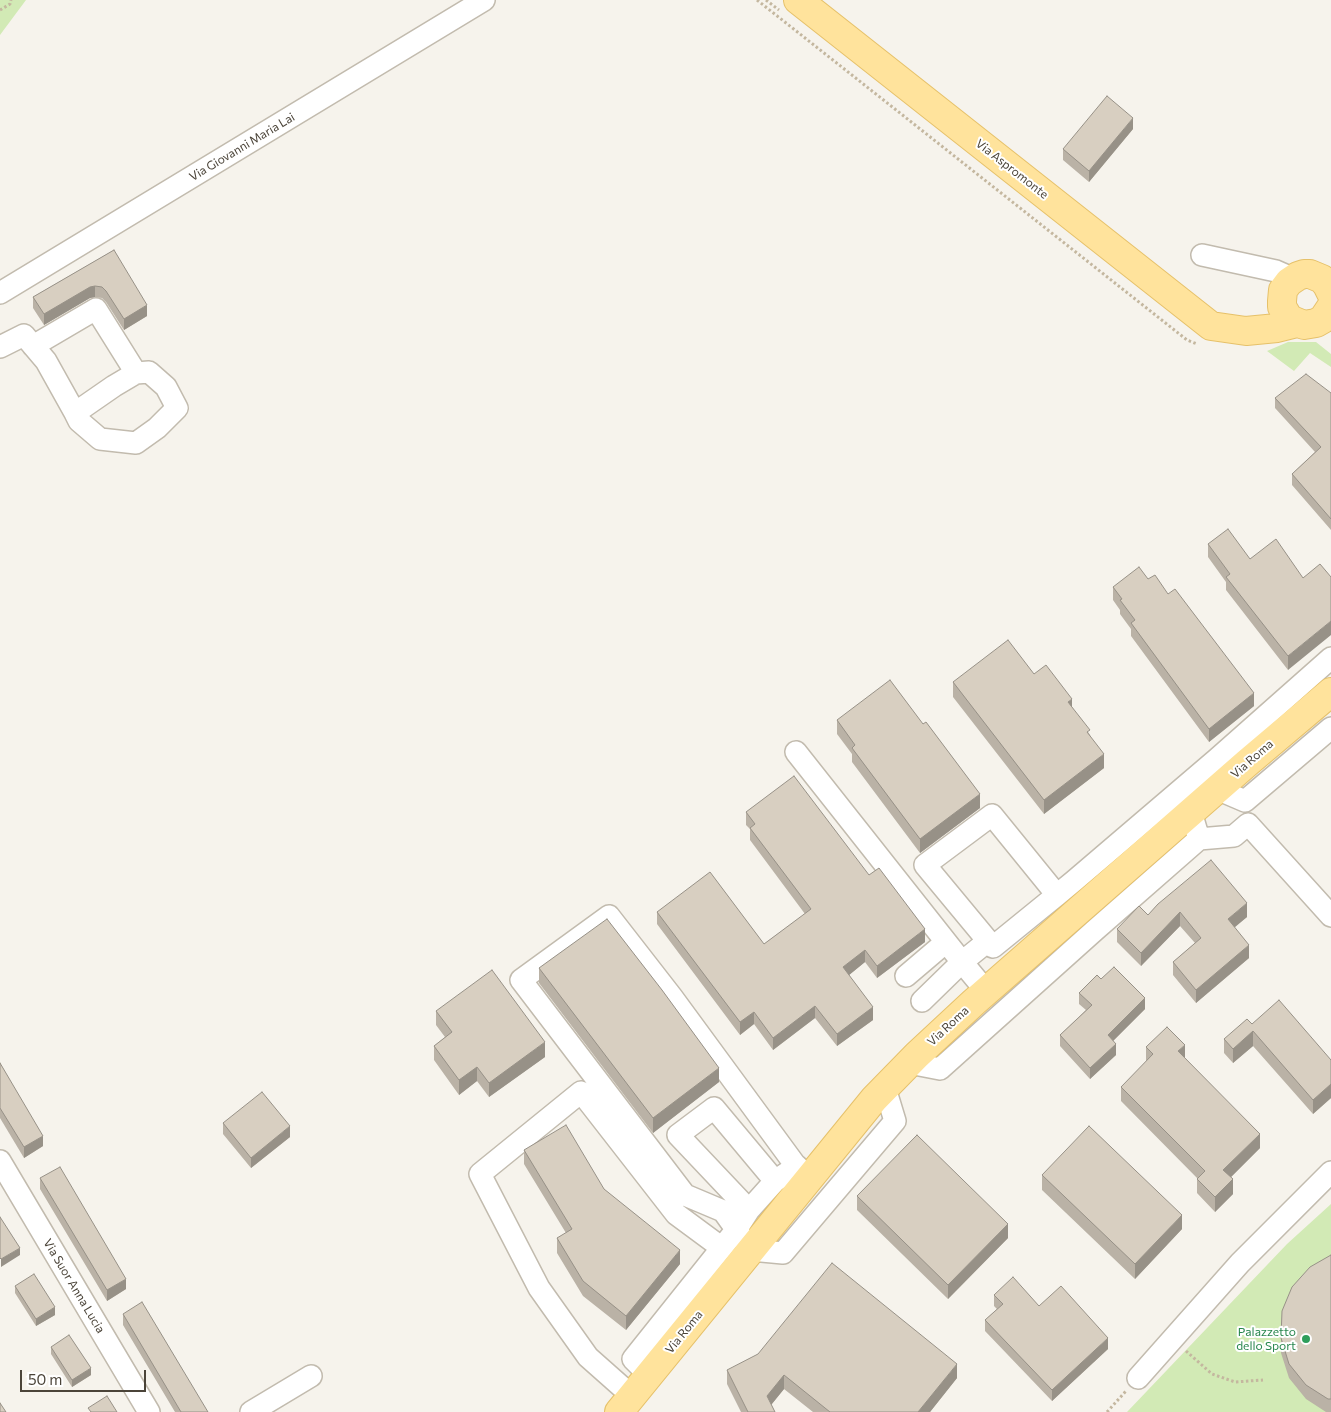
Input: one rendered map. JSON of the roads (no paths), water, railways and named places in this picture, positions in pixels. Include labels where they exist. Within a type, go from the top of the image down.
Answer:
[{"type":"main road","name":"Via Aspromonte","points":[[798,0],[1211,326],[1246,330],[1319,323]]},
{"type":"main road","points":[[1300,279],[1282,307],[1292,320],[1319,323]]},
{"type":"main road","points":[[1230,328],[1249,322],[1300,279],[1322,280],[1331,293]]},
{"type":"main road","name":"Via Roma","points":[[626,1407],[718,1272],[744,1240],[802,1174],[909,1063],[986,991],[1082,891],[1151,831],[1191,812],[1222,775],[1317,710]]},
{"type":"street","name":"Via Giovanni Maria Lai","points":[[0,293],[476,2]]},
{"type":"street","points":[[1202,255],[1276,271],[1300,279]]},
{"type":"street","points":[[33,346],[96,309],[136,373]]},
{"type":"street","points":[[0,347],[24,335],[46,361],[75,413],[79,420],[100,439],[136,443],[158,428],[177,408],[166,387],[149,372],[136,373],[75,413]]},
{"type":"street","points":[[1317,710],[1331,658]]},
{"type":"street","points":[[796,752],[986,991]]},
{"type":"street","points":[[1151,831],[1222,775]]},
{"type":"street","points":[[1191,812],[1199,839]]},
{"type":"street","points":[[1057,895],[992,815],[925,865],[993,947],[1057,895],[1082,891]]},
{"type":"street","points":[[909,1063],[940,1069],[1199,839],[1234,836],[1248,824],[1331,916]]},
{"type":"street","points":[[744,1240],[749,1210],[775,1181],[802,1174],[672,997],[609,916],[521,980],[685,1195],[723,1211],[744,1240],[783,1253],[895,1121],[885,1088]]},
{"type":"street","points":[[922,1001],[962,962],[988,941]]},
{"type":"street","points":[[906,976],[946,942]]},
{"type":"street","points":[[626,1407],[539,1288],[480,1174],[582,1092],[676,1214],[722,1248]]},
{"type":"street","points":[[749,1210],[678,1135],[714,1108],[775,1181]]},
{"type":"street","name":"Via Suor Anna Lucia","points":[[0,1161],[149,1412]]},
{"type":"street","points":[[1138,1378],[1240,1263],[1331,1172]]},
{"type":"street","points":[[722,1248],[744,1240]]},
{"type":"street","points":[[718,1272],[722,1248]]},
{"type":"street","points":[[252,1412],[311,1376]]},
{"type":"place","name":"Palazzetto dello Sport","points":[[1306,1339]]}]
